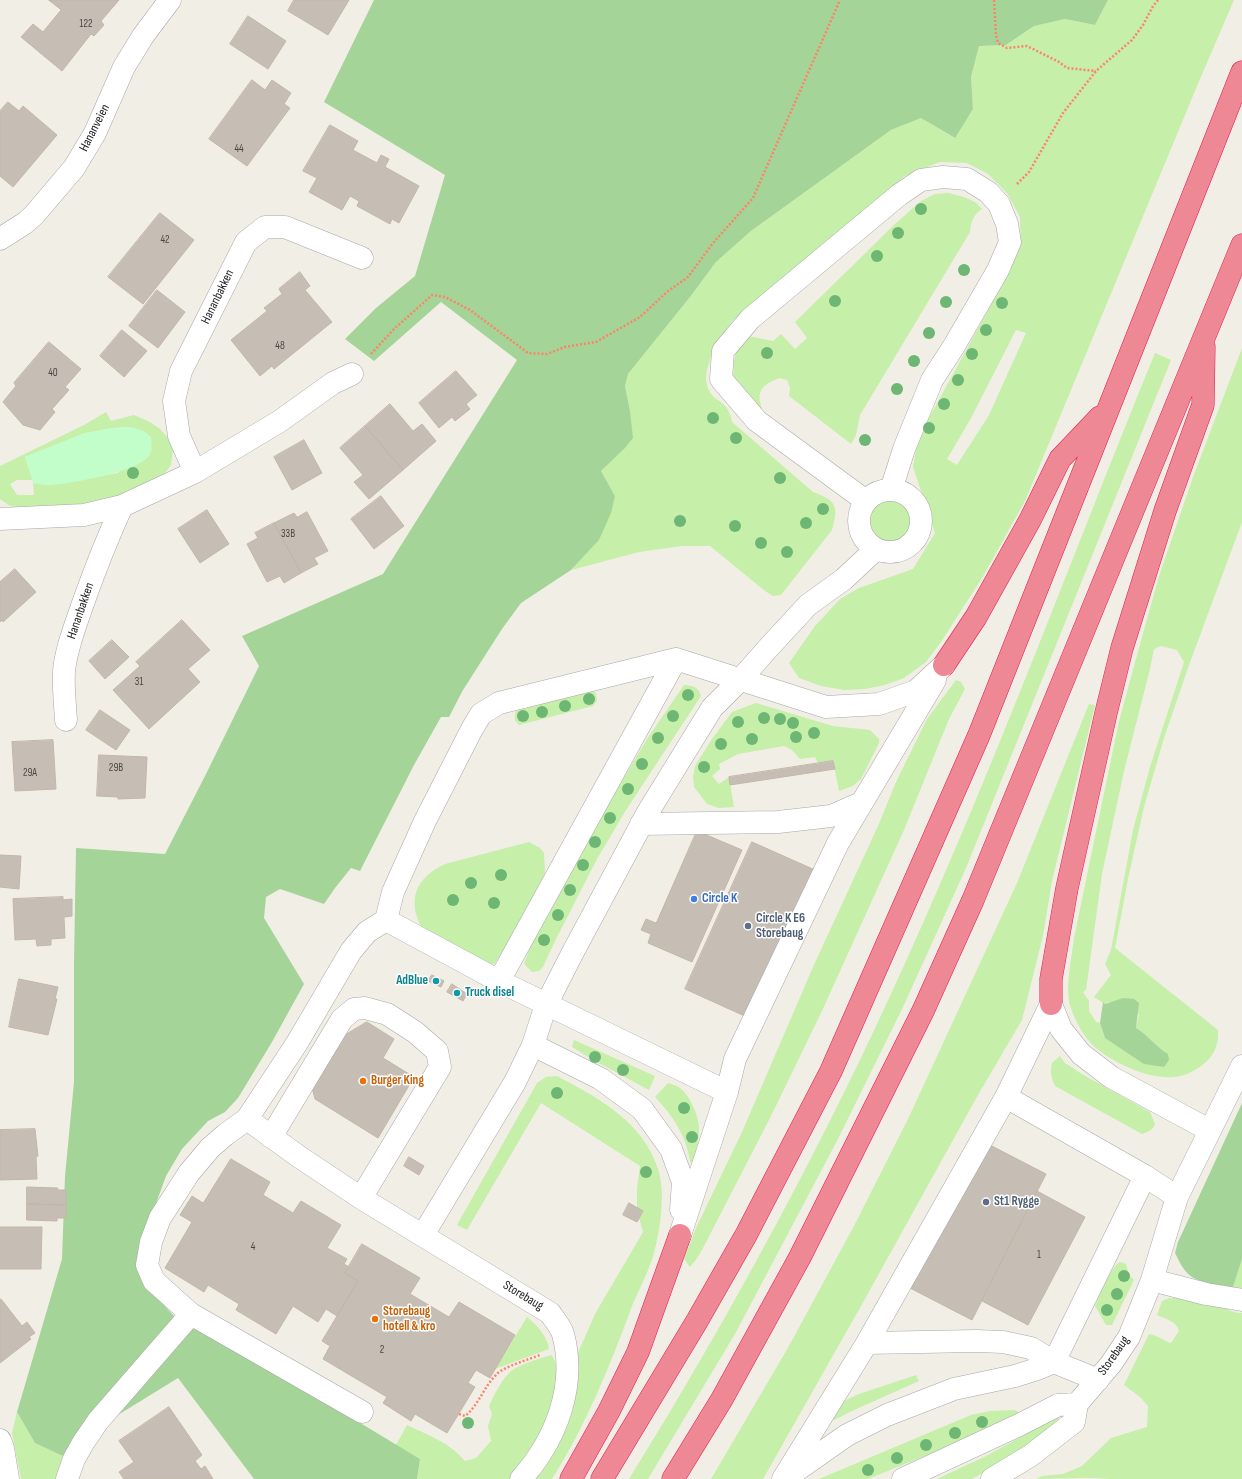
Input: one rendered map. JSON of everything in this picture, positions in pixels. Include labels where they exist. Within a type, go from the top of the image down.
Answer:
[{"type":"highway","points":[[602,1479],[697,1321],[742,1242],[831,1071],[979,735],[1242,72]]},
{"type":"highway","points":[[673,1479],[722,1399],[800,1257],[923,1011],[973,900],[1242,245]]},
{"type":"highway","points":[[1051,1004],[1051,979],[1068,888],[1122,648],[1165,511],[1203,404],[1205,333]]},
{"type":"highway","points":[[944,665],[976,617],[1030,520],[1060,459],[1108,409]]},
{"type":"highway","points":[[571,1479],[609,1411],[638,1352],[680,1235]]},
{"type":"street","name":"Hananveien","points":[[0,239],[25,223],[34,215],[74,168],[95,133],[124,67],[143,36],[170,0]]},
{"type":"street","points":[[866,501],[757,421],[721,380],[723,351],[750,319],[899,195],[921,180],[943,177],[967,179],[988,192],[1000,204],[1007,224],[1010,242],[998,270],[954,346],[932,380],[904,449],[891,490]]},
{"type":"street","name":"Hananbakken","points":[[195,472],[179,436],[174,401],[181,371],[246,242],[265,228],[285,227],[362,258]]},
{"type":"street","points":[[0,519],[84,515],[122,506],[195,472],[280,421],[333,383],[352,374]]},
{"type":"street","points":[[891,490],[901,492],[910,497],[917,505],[921,525],[918,535],[912,543],[904,549],[894,552],[885,552],[868,544],[859,527],[859,518],[861,509],[866,501],[877,493],[891,490]]},
{"type":"street","name":"Hananbakken","points":[[66,720],[63,686],[64,669],[68,650],[97,566],[122,506]]},
{"type":"street","points":[[423,1234],[515,1082],[533,1045],[546,1005],[642,824],[712,708],[740,680],[808,605],[844,579],[876,549]]},
{"type":"street","points":[[362,1412],[191,1314],[154,1281],[147,1265],[151,1242],[160,1218],[189,1173],[210,1148],[225,1135],[248,1119],[297,1043],[351,951],[367,932],[386,920],[393,892],[425,821],[472,728],[481,714],[499,703],[676,659],[826,707],[879,704],[916,691],[944,665]]},
{"type":"street","points":[[499,981],[676,659]]},
{"type":"street","points":[[680,1235],[727,1092],[735,1059],[838,843],[944,665]]},
{"type":"street","points":[[642,824],[778,822],[831,816],[861,803]]},
{"type":"street","points":[[386,920],[546,1005],[727,1092]]},
{"type":"street","points":[[783,1479],[867,1343],[1006,1097],[1051,1004]]},
{"type":"street","points":[[1051,1004],[1061,1029],[1081,1054],[1111,1077],[1209,1130]]},
{"type":"street","points":[[271,1137],[342,1018],[354,1009],[365,1008],[387,1014],[414,1032],[437,1051],[440,1067],[362,1198]]},
{"type":"street","points":[[533,1045],[601,1079],[642,1109],[671,1149],[683,1182],[680,1235]]},
{"type":"street","name":"Storebaug","points":[[992,1479],[1030,1456],[1074,1422],[1077,1404],[1111,1364],[1129,1337],[1152,1280],[1178,1197],[1209,1130],[1242,1066]]},
{"type":"street","points":[[1006,1097],[1145,1176],[1178,1197]]},
{"type":"street","name":"Storebaug","points":[[248,1119],[271,1137],[362,1198],[550,1313],[562,1332],[567,1357],[567,1384],[554,1429],[530,1469],[521,1479]]},
{"type":"street","points":[[783,1479],[847,1435],[887,1415],[954,1389],[1015,1376],[1054,1362],[1145,1176]]},
{"type":"street","points":[[1152,1280],[1206,1294],[1242,1300]]},
{"type":"street","points":[[67,1479],[74,1459],[83,1442],[98,1421],[191,1314]]},
{"type":"street","points":[[867,1343],[1003,1342],[1030,1348],[1054,1362],[1098,1380]]},
{"type":"street","points":[[903,1479],[1020,1425],[1058,1405],[1077,1404]]},
{"type":"street","points":[[0,1440],[3,1448],[8,1479]]},
{"type":"path","points":[[352,374],[394,329],[432,295],[445,297],[470,310],[528,352],[547,354],[565,347],[596,342],[640,317],[667,292],[688,277],[713,243],[753,198],[840,0]]},
{"type":"path","points":[[994,0],[996,35],[998,43],[1007,48],[1027,46],[1059,62],[1067,68],[1096,71]]},
{"type":"path","points":[[1000,204],[1029,172],[1062,113],[1096,71],[1132,40],[1143,25],[1152,6],[1158,0]]},
{"type":"path","points":[[459,1414],[465,1416],[473,1410],[492,1378],[498,1372],[565,1345]]},
{"type":"green space","points":[[374,0],[1108,0],[1095,25],[1065,19],[1034,26],[1006,45],[979,46],[971,77],[973,109],[955,138],[921,118],[891,130],[751,231],[716,262],[628,374],[625,386],[633,438],[601,471],[615,496],[611,513],[599,540],[571,570],[521,603],[502,629],[463,690],[449,717],[441,717],[414,765],[360,871],[351,868],[324,904],[280,889],[266,897],[264,918],[304,984],[272,1042],[238,1098],[225,1112],[208,1121],[182,1149],[166,1176],[139,1250],[160,1301],[175,1317],[67,1458],[35,1443],[17,1412],[62,1259],[65,1176],[74,1082],[76,848],[165,854],[259,666],[242,636],[383,574],[517,360],[441,302],[374,361],[345,339],[376,308],[415,276],[445,175],[324,102]]},
{"type":"green space","points":[[1108,0],[1234,0],[1025,501],[982,578],[941,642],[926,662],[904,678],[885,685],[865,689],[844,690],[821,686],[799,678],[789,663],[815,626],[840,599],[859,588],[913,569],[935,533],[913,467],[918,438],[998,292],[1021,245],[1020,217],[1007,193],[988,174],[967,163],[940,162],[905,176],[732,321],[721,337],[711,357],[706,378],[707,387],[712,395],[728,409],[732,422],[813,492],[827,498],[834,505],[835,515],[832,530],[781,595],[773,596],[765,591],[710,546],[682,546],[639,552],[571,570],[599,540],[615,496],[601,471],[624,449],[630,411],[625,386],[628,374],[716,262],[751,231],[891,130],[921,118],[954,138],[973,109],[971,77],[979,46],[1006,45],[1034,26],[1065,19],[1095,25]],"holes":[[[1016,330],[1026,333],[989,415],[957,465],[947,459],[970,420]]]},
{"type":"green space","points":[[948,193],[962,196],[971,200],[982,209],[975,216],[970,232],[860,415],[856,435],[851,444],[789,396],[790,388],[787,380],[779,378],[767,384],[763,388],[760,401],[764,414],[733,383],[734,360],[739,344],[748,336],[773,341],[781,334],[795,349],[807,338],[795,322],[895,224],[921,201],[935,194]]},
{"type":"green space","points":[[1242,348],[1242,522],[1189,665],[1164,738],[1144,807],[1115,948],[1218,1030],[1218,1041],[1215,1050],[1206,1062],[1195,1070],[1184,1075],[1176,1077],[1163,1077],[1143,1073],[1123,1065],[1097,1049],[1088,1040],[1077,1023],[1070,1005],[1068,989],[1074,938],[1119,721],[1159,576],[1193,477]],"holes":[[[1161,646],[1177,650],[1184,662],[1150,767],[1133,830],[1111,950],[1105,964],[1111,975],[1094,997],[1105,1004],[1109,1002],[1139,1014],[1136,1028],[1168,1055],[1105,1038],[1100,1023],[1096,1022],[1089,1011],[1089,1001],[1083,992],[1086,990],[1102,874],[1124,771],[1154,649]]]},
{"type":"green space","points":[[1155,353],[1171,360],[966,868],[903,1007],[838,1139],[735,1334],[648,1479],[629,1479],[741,1289],[810,1159],[875,1028],[972,810]]},
{"type":"green space","points":[[106,412],[111,421],[134,415],[150,422],[160,429],[170,440],[173,450],[171,465],[163,476],[128,494],[75,506],[27,508],[10,506],[0,499],[0,466],[84,425]],"holes":[[[131,427],[118,473],[50,485],[33,483],[34,495],[17,495],[10,484],[17,480],[33,480],[25,457],[85,433],[113,428]]]},
{"type":"green space","points":[[131,427],[144,431],[151,437],[152,446],[150,455],[138,464],[115,473],[73,482],[50,485],[33,483],[25,457],[85,433],[113,428]]},
{"type":"green space","points":[[886,499],[896,499],[908,506],[915,518],[915,528],[908,540],[896,547],[886,547],[878,543],[871,536],[867,528],[867,518],[871,510],[878,503]]},
{"type":"green space","points":[[956,680],[961,682],[965,689],[949,719],[904,830],[821,1013],[770,1118],[702,1250],[690,1267],[684,1259],[696,1228],[742,1132],[813,967],[878,826],[896,782],[927,719]]},
{"type":"green space","points":[[684,685],[695,687],[701,696],[626,810],[597,859],[543,967],[539,971],[532,972],[524,964],[532,943],[609,803],[647,739]]},
{"type":"green space","points":[[591,690],[596,693],[597,701],[593,706],[519,725],[515,720],[516,711]]},
{"type":"green space","points":[[756,703],[833,726],[870,730],[879,739],[879,743],[861,779],[853,786],[839,791],[833,761],[818,763],[815,757],[800,759],[792,750],[784,746],[738,754],[719,764],[720,769],[712,776],[719,784],[729,777],[734,807],[719,808],[707,804],[694,787],[693,777],[695,766],[712,739],[732,712]]},
{"type":"green space","points":[[1089,704],[1095,705],[1052,881],[1043,936],[1022,1020],[978,1095],[763,1479],[711,1479],[789,1346],[855,1224],[908,1119],[1017,883]]},
{"type":"green space","points":[[529,842],[540,848],[544,853],[545,873],[516,930],[495,963],[488,967],[422,928],[417,917],[415,898],[421,882],[427,875],[445,864]]},
{"type":"green space","points":[[1123,998],[1134,999],[1139,1003],[1136,1028],[1168,1054],[1169,1060],[1164,1067],[1144,1064],[1105,1038],[1100,1023],[1103,1002],[1105,1004]]},
{"type":"green space","points":[[574,1040],[655,1076],[649,1090],[572,1047]]},
{"type":"green space","points":[[1060,1056],[1065,1063],[1082,1074],[1150,1112],[1155,1124],[1153,1128],[1142,1134],[1055,1086],[1051,1075],[1051,1066],[1052,1063]]},
{"type":"green space","points":[[557,1076],[588,1093],[618,1113],[631,1125],[651,1152],[658,1169],[662,1189],[662,1200],[658,1234],[652,1260],[606,1373],[576,1438],[552,1479],[530,1479],[572,1407],[577,1385],[577,1355],[595,1314],[643,1232],[639,1218],[643,1211],[637,1208],[637,1188],[640,1166],[541,1103],[467,1230],[457,1225],[537,1083],[546,1077]]},
{"type":"green space","points":[[668,1083],[677,1086],[686,1094],[695,1111],[699,1123],[697,1146],[693,1163],[690,1162],[686,1143],[678,1126],[655,1097]]},
{"type":"green space","points":[[1242,1103],[1242,1259],[1233,1287],[1206,1283],[1192,1277],[1184,1269],[1175,1253],[1178,1242]]},
{"type":"green space","points":[[1242,1259],[1242,1288],[1233,1287]]},
{"type":"green space","points":[[1120,1262],[1126,1264],[1129,1275],[1134,1280],[1112,1325],[1106,1325],[1095,1306],[1109,1275]]},
{"type":"green space","points":[[1169,1298],[1205,1301],[1238,1313],[1242,1313],[1242,1479],[1036,1479],[1042,1476],[1063,1474],[1082,1466],[1111,1438],[1147,1427],[1148,1406],[1140,1397],[1124,1385],[1149,1334],[1171,1343],[1179,1331],[1176,1325],[1157,1315],[1162,1301]]},
{"type":"green space","points":[[527,1317],[541,1331],[549,1349],[495,1369]]},
{"type":"green space","points":[[196,1324],[420,1459],[417,1479],[254,1479],[178,1378],[105,1423]]},
{"type":"green space","points":[[552,1355],[558,1369],[557,1396],[547,1423],[511,1479],[417,1479],[420,1459],[396,1445],[407,1425],[446,1444],[465,1461],[476,1458],[491,1441],[488,1426],[492,1414],[489,1406],[504,1378],[511,1371],[520,1366]]},
{"type":"green space","points":[[916,1375],[919,1381],[834,1420],[829,1416],[844,1401],[859,1394]]},
{"type":"green space","points":[[1015,1410],[1018,1412],[1018,1415],[930,1454],[868,1479],[819,1479],[971,1415],[990,1411]]},
{"type":"green space","points":[[17,1412],[35,1443],[67,1458],[59,1479],[21,1479],[12,1433]]},
{"type":"green space","points":[[1058,1417],[1060,1421],[1014,1455],[972,1479],[937,1479],[984,1457]]},
{"type":"building","points":[[49,0],[119,0],[101,21],[104,25],[94,36],[91,34],[62,71],[21,37],[33,24],[43,32],[61,10]]},
{"type":"building","points":[[294,0],[349,0],[328,35],[288,11]]},
{"type":"building","points":[[248,16],[286,41],[268,69],[230,44]]},
{"type":"building","points":[[252,80],[265,90],[272,80],[291,93],[284,104],[290,108],[247,166],[209,139]]},
{"type":"building","points":[[8,102],[19,111],[23,106],[57,135],[13,187],[0,176],[0,111]]},
{"type":"building","points":[[330,125],[358,141],[353,150],[377,163],[381,155],[389,159],[385,167],[419,186],[399,223],[392,219],[390,224],[357,206],[359,201],[350,196],[342,210],[309,192],[317,178],[303,171]]},
{"type":"building","points":[[160,213],[194,240],[143,304],[108,277]]},
{"type":"building","points":[[300,272],[310,286],[305,290],[332,322],[274,369],[272,366],[260,376],[231,340],[267,311],[264,308],[282,294],[279,289]]},
{"type":"building","points":[[157,290],[185,312],[158,348],[129,326]]},
{"type":"building","points":[[122,330],[147,351],[124,377],[100,356]]},
{"type":"building","points":[[49,342],[81,369],[65,387],[69,390],[52,409],[55,412],[40,430],[23,425],[3,402],[16,386],[14,383]]},
{"type":"building","points":[[456,371],[477,395],[466,404],[470,409],[455,421],[452,417],[439,428],[419,403]]},
{"type":"building","points":[[390,404],[413,431],[422,424],[436,441],[403,470],[365,426]]},
{"type":"building","points":[[365,426],[403,470],[369,499],[354,482],[363,475],[340,448]]},
{"type":"building","points":[[304,440],[322,473],[292,490],[274,457]]},
{"type":"building","points":[[381,496],[404,526],[374,549],[351,519]]},
{"type":"building","points":[[207,510],[229,544],[200,563],[178,529]]},
{"type":"building","points":[[307,512],[328,551],[314,558],[318,564],[301,573],[274,523],[294,513],[297,517]]},
{"type":"building","points":[[274,523],[301,573],[284,583],[280,576],[267,582],[247,544],[258,538],[255,533]]},
{"type":"building","points":[[15,569],[36,592],[3,622],[2,620],[0,622],[0,582]]},
{"type":"building","points":[[182,620],[210,650],[188,669],[200,682],[149,729],[113,690],[140,666],[136,662]]},
{"type":"building","points":[[112,640],[129,657],[105,679],[89,661]]},
{"type":"building","points":[[100,710],[130,730],[116,750],[86,730]]},
{"type":"building","points":[[53,740],[56,789],[15,791],[12,742]]},
{"type":"building","points":[[99,755],[147,757],[145,798],[118,799],[118,797],[97,796]]},
{"type":"building","points":[[833,761],[835,769],[730,785],[729,777]]},
{"type":"building","name":"Circle K","points":[[697,831],[742,850],[692,962],[648,943],[651,934],[641,930],[646,919],[656,923]]},
{"type":"building","points":[[752,842],[815,870],[749,1018],[685,989]]},
{"type":"building","points":[[0,855],[21,856],[19,889],[0,887]]},
{"type":"building","points":[[63,897],[63,900],[72,899],[72,916],[64,917],[65,938],[51,939],[51,945],[37,946],[36,939],[15,940],[13,899]]},
{"type":"building","name":"AdBlue","points":[[432,975],[444,981],[441,987],[428,981]]},
{"type":"building","points":[[19,979],[58,987],[55,999],[57,999],[48,1035],[9,1027]]},
{"type":"building","name":"Truck disel","points":[[452,984],[467,994],[463,1001],[447,992]]},
{"type":"building","name":"Burger King","points":[[367,1022],[394,1039],[383,1058],[414,1077],[378,1138],[315,1099],[311,1084],[345,1035]]},
{"type":"building","points":[[35,1129],[38,1156],[36,1157],[37,1179],[0,1180],[0,1130]]},
{"type":"building","points":[[984,1142],[1046,1174],[972,1320],[910,1288]]},
{"type":"building","points":[[409,1157],[424,1166],[419,1175],[404,1166]]},
{"type":"building","points":[[231,1159],[270,1182],[263,1195],[293,1213],[301,1201],[341,1225],[327,1248],[347,1259],[344,1264],[349,1267],[345,1273],[358,1281],[337,1316],[326,1309],[318,1322],[293,1306],[276,1334],[236,1310],[239,1304],[208,1285],[204,1292],[165,1268],[192,1222],[180,1215],[192,1196],[203,1203]]},
{"type":"building","points":[[27,1187],[58,1188],[57,1190],[66,1190],[66,1205],[27,1204]]},
{"type":"building","points":[[1037,1191],[1085,1217],[1028,1325],[982,1301]]},
{"type":"building","points":[[629,1203],[643,1211],[637,1222],[623,1215]]},
{"type":"building","points":[[27,1204],[66,1205],[66,1218],[57,1218],[57,1221],[27,1220]]},
{"type":"building","points":[[0,1227],[42,1227],[41,1269],[0,1269]]},
{"type":"building","points":[[362,1244],[420,1278],[410,1294],[449,1317],[459,1302],[515,1335],[490,1378],[476,1370],[468,1383],[475,1387],[447,1433],[415,1414],[411,1421],[383,1403],[387,1397],[323,1359],[330,1346],[322,1341],[358,1281],[345,1273]]},
{"type":"building","points":[[1,1299],[22,1326],[27,1322],[35,1333],[29,1337],[31,1339],[0,1363],[0,1300]]},
{"type":"building","points":[[169,1407],[202,1455],[195,1461],[201,1469],[205,1466],[213,1479],[124,1479],[119,1472],[134,1462],[119,1441]]},
{"type":"place","name":"Circle K","points":[[694,899]]},
{"type":"place","name":"Circle K E6 Storebaug","points":[[748,926]]},
{"type":"place","name":"AdBlue","points":[[436,981]]},
{"type":"place","name":"Truck disel","points":[[457,993]]},
{"type":"place","name":"Burger King","points":[[363,1081]]},
{"type":"place","name":"St1 Rygge","points":[[986,1202]]},
{"type":"place","name":"Storebaug hotell & kro","points":[[375,1319]]}]
